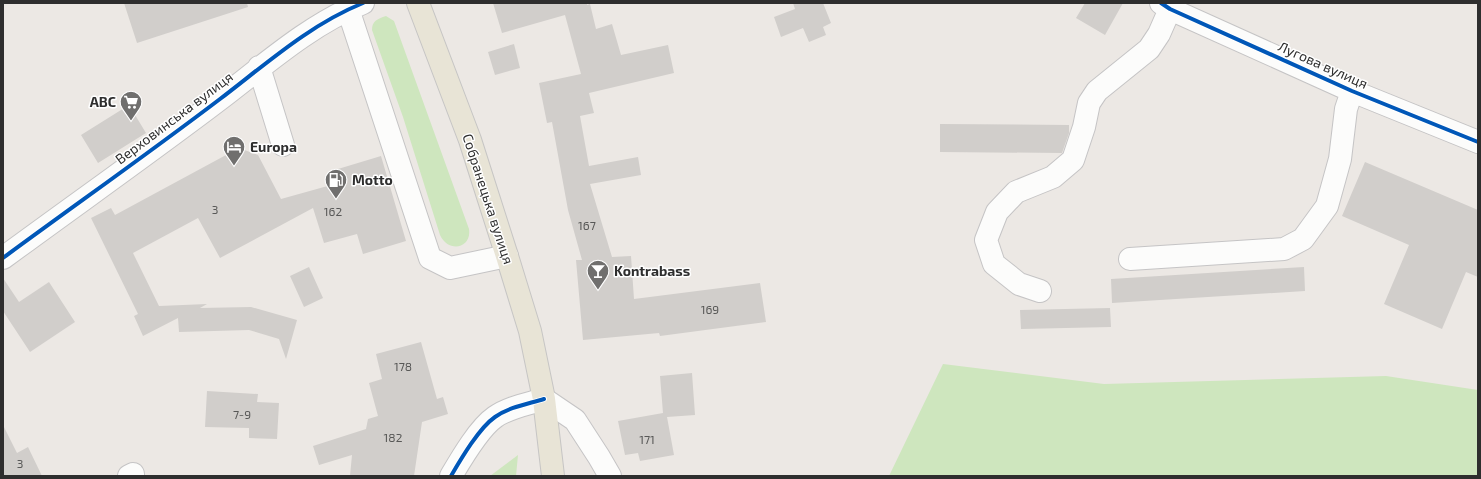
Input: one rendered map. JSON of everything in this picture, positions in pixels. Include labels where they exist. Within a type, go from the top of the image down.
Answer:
[{"type":"main road","name":"Собранецька вулиця","points":[[418,3],[470,140],[530,331],[544,399],[553,476]]},
{"type":"street","points":[[356,6],[430,258],[450,268],[507,256]]},
{"type":"street","name":"Верховинська вулиця","points":[[3,258],[221,98],[306,32],[356,6]]},
{"type":"street","points":[[1040,291],[1019,284],[994,264],[986,240],[997,212],[1016,192],[1053,177],[1073,160],[1084,126],[1088,103],[1097,91],[1149,49],[1159,34],[1166,6]]},
{"type":"street","name":"Лугова вулиця","points":[[1166,6],[1352,90],[1478,142]]},
{"type":"street","points":[[259,67],[283,145]]},
{"type":"street","points":[[1130,259],[1284,249],[1303,239],[1327,206],[1340,159],[1346,109],[1352,90]]},
{"type":"street","points":[[451,476],[479,433],[495,417],[519,406],[544,399],[575,420],[600,457],[610,476]]},
{"type":"green space","points":[[386,16],[394,21],[469,229],[467,241],[459,246],[448,244],[440,235],[403,117],[372,30],[373,24],[376,21]]},
{"type":"green space","points":[[943,364],[1104,384],[1386,376],[1478,390],[1478,476],[889,476]]},
{"type":"green space","points":[[518,455],[516,476],[490,476]]},
{"type":"building","points":[[124,3],[247,3],[248,7],[137,43]]},
{"type":"building","points":[[493,3],[587,3],[587,5],[590,4],[596,29],[612,24],[621,55],[668,45],[674,73],[589,93],[594,113],[580,116],[589,166],[638,157],[641,175],[590,184],[612,257],[631,256],[634,299],[760,283],[766,322],[660,336],[659,333],[583,340],[576,260],[582,260],[568,210],[552,122],[547,123],[539,83],[581,74],[565,15],[502,33]]},
{"type":"building","points":[[793,3],[823,3],[831,23],[823,27],[826,35],[809,42],[803,28],[781,37],[774,17],[795,9]]},
{"type":"building","points":[[1085,3],[1123,3],[1105,35],[1076,18]]},
{"type":"building","points":[[514,44],[520,68],[495,75],[488,52]]},
{"type":"building","points":[[129,105],[146,133],[98,163],[81,135]]},
{"type":"building","points":[[940,124],[1069,125],[1069,133],[1062,153],[940,152]]},
{"type":"building","points":[[239,148],[258,155],[281,199],[342,182],[338,169],[381,156],[406,241],[363,254],[357,234],[324,243],[313,208],[220,258],[198,218],[133,253],[159,306],[207,304],[200,308],[251,307],[297,320],[286,359],[279,339],[249,330],[179,332],[178,318],[143,336],[134,316],[138,314],[91,218],[111,208],[115,215]]},
{"type":"building","points":[[1365,162],[1478,210],[1478,277],[1466,272],[1442,329],[1384,304],[1409,245],[1342,216]]},
{"type":"building","points":[[309,267],[323,298],[304,307],[290,276]]},
{"type":"building","points":[[1304,267],[1305,291],[1112,303],[1111,279]]},
{"type":"building","points":[[3,278],[19,302],[49,282],[75,322],[30,352],[3,311]]},
{"type":"building","points":[[1110,308],[1111,327],[1021,329],[1020,310]]},
{"type":"building","points":[[421,342],[437,399],[443,397],[448,414],[422,422],[414,476],[350,476],[352,455],[319,465],[313,446],[366,429],[368,419],[378,416],[369,383],[382,379],[376,354]]},
{"type":"building","points":[[692,373],[695,415],[667,417],[674,455],[640,461],[638,453],[625,455],[618,421],[663,413],[660,376]]},
{"type":"building","points":[[207,391],[258,394],[257,402],[279,403],[277,439],[249,438],[249,428],[205,427]]},
{"type":"building","points":[[3,425],[17,453],[28,447],[42,476],[3,476]]},
{"type":"cycle path","points":[[3,258],[193,119],[288,46],[324,22],[363,3]]},
{"type":"cycle path","points":[[1161,3],[1170,9],[1352,91],[1478,142]]},
{"type":"cycle path","points":[[451,476],[471,444],[483,428],[495,417],[519,406],[544,399]]},
{"type":"place","name":"ABC","points":[[131,122]]},
{"type":"place","name":"Europa","points":[[234,166]]},
{"type":"place","name":"Motto","points":[[336,200]]},
{"type":"place","name":"Kontrabass","points":[[598,290]]}]
